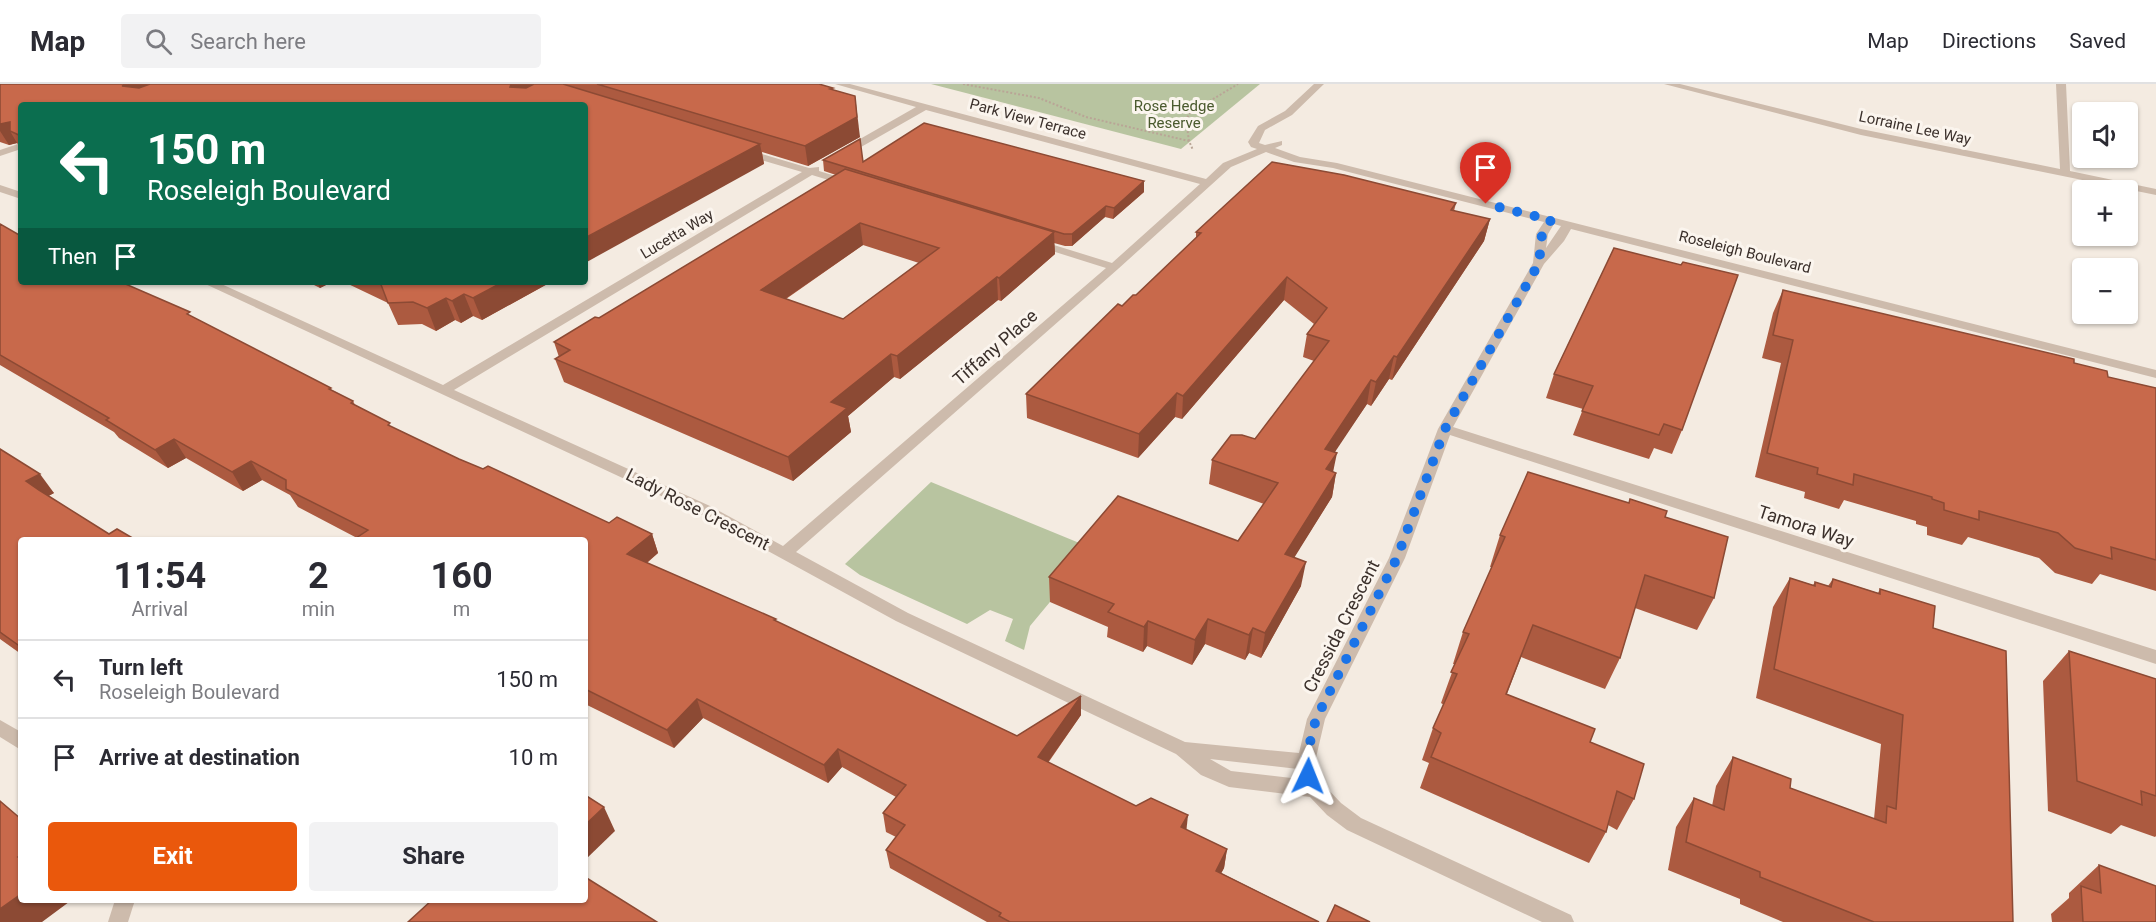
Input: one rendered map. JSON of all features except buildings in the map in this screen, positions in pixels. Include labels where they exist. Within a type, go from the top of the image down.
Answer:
[{"type":"street","name":"Park View Terrace","points":[[840,84],[1209,183]]},
{"type":"street","points":[[1255,145],[1253,142],[1256,132],[1284,116],[1319,84]]},
{"type":"street","name":"Lorraine Lee Way","points":[[1669,84],[1688,86],[1861,132],[2156,192]]},
{"type":"street","points":[[2061,84],[2065,173]]},
{"type":"street","name":"Lucetta Way","points":[[446,389],[810,172],[924,107]]},
{"type":"street","points":[[1279,143],[1275,134],[1284,116]]},
{"type":"street","name":"Tiffany Place","points":[[1228,160],[1265,150],[1279,143]]},
{"type":"street","name":"Tiffany Place","points":[[785,553],[1209,183],[1239,149],[1279,143]]},
{"type":"street","name":"Roseleigh Boulevard","points":[[1279,143],[1333,165],[2153,372]]},
{"type":"street","name":"Roseleigh Boulevard","points":[[1255,145],[1298,160],[1333,165]]},
{"type":"street","points":[[0,153],[18,147]]},
{"type":"street","points":[[733,148],[857,186]]},
{"type":"street","points":[[0,188],[18,195]]},
{"type":"street","name":"Cressida Crescent","points":[[1539,263],[1542,234],[1551,220]]},
{"type":"street","name":"Cressida Crescent","points":[[1305,762],[1316,719],[1397,558],[1445,429],[1539,263],[1560,239],[1568,224]]},
{"type":"street","points":[[1025,239],[1114,267]]},
{"type":"street","name":"Lady Rose Crescent","points":[[214,285],[446,389],[705,510],[902,617],[1183,749],[1208,769],[1229,778],[1315,789]]},
{"type":"street","name":"Tamora Way","points":[[1445,429],[2156,657]]},
{"type":"street","points":[[0,727],[18,740]]},
{"type":"street","name":"Lady Rose Crescent","points":[[1183,749],[1305,762]]},
{"type":"street","points":[[1305,762],[1308,776],[1315,789],[1334,809],[1354,824],[1564,922]]},
{"type":"street","points":[[118,922],[124,903]]},
{"type":"path","points":[[963,84],[1039,98],[1086,117],[1189,141]]},
{"type":"path","points":[[1228,160],[1194,152],[1186,134],[1186,120],[1190,113],[1238,84]]},
{"type":"green space","name":"Rose Hedge Reserve","points":[[931,84],[1260,84],[1181,149]]},
{"type":"green space","points":[[931,482],[1094,549],[1030,626],[1024,650],[1005,641],[1013,619],[990,610],[967,624],[860,575],[845,564]]},
{"type":"route","points":[[1308,776],[1305,762],[1316,719],[1397,558],[1445,429],[1539,263],[1542,234],[1551,220],[1486,204]]}]
